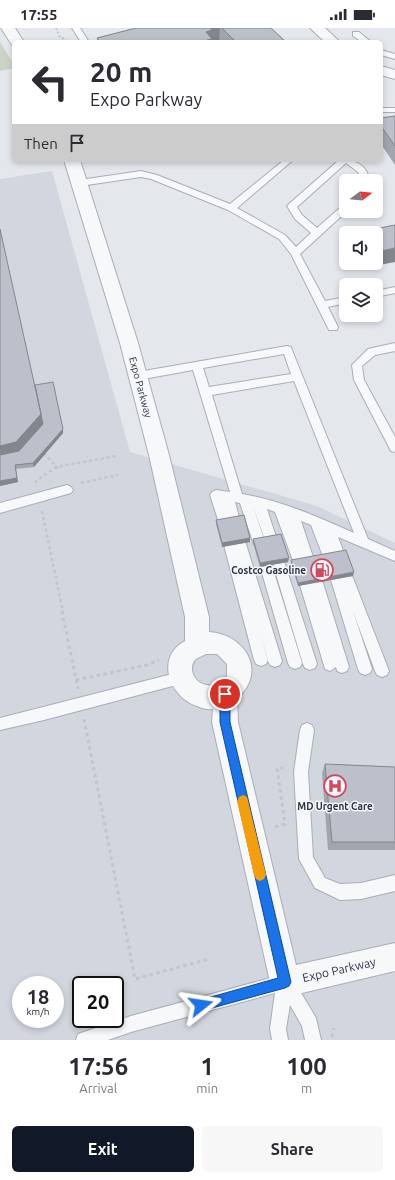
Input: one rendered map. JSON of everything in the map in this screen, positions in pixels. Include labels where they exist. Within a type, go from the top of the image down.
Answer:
[{"type":"street","points":[[8,28],[16,40]]},
{"type":"street","points":[[317,28],[331,40]]},
{"type":"street","points":[[383,71],[395,75]]},
{"type":"street","name":"Expo Parkway","points":[[73,162],[138,376],[161,462],[197,617],[205,644]]},
{"type":"street","points":[[205,644],[224,646],[235,655],[239,664],[240,673],[237,682],[231,690],[217,696],[192,693],[180,678],[179,669],[186,652],[205,644]]},
{"type":"street","points":[[217,696],[225,722],[285,982]]},
{"type":"street","name":"Expo Parkway","points":[[285,982],[395,957]]},
{"type":"lane","points":[[76,28],[84,40]]},
{"type":"lane","points":[[356,34],[364,40]]},
{"type":"lane","points":[[383,53],[395,57]]},
{"type":"lane","points":[[383,110],[395,110]]},
{"type":"lane","points":[[231,208],[287,162]]},
{"type":"lane","points":[[317,233],[298,217],[292,206],[342,162]]},
{"type":"lane","points":[[350,162],[360,168],[364,174]]},
{"type":"lane","points":[[80,182],[141,174],[154,177],[231,208],[282,238],[295,253],[333,327]]},
{"type":"lane","points":[[295,253],[339,213]]},
{"type":"lane","points":[[383,293],[395,290]]},
{"type":"lane","points":[[322,304],[339,301]]},
{"type":"lane","points":[[395,347],[372,352],[357,365],[359,380],[395,448]]},
{"type":"lane","points":[[138,376],[287,350],[364,543]]},
{"type":"lane","points":[[197,365],[236,497],[265,541],[258,501]]},
{"type":"lane","points":[[206,392],[297,377]]},
{"type":"lane","points":[[0,508],[66,490]]},
{"type":"lane","points":[[236,497],[258,501],[316,522],[395,556]]},
{"type":"lane","points":[[229,522],[236,497]]},
{"type":"lane","points":[[286,511],[303,561]]},
{"type":"lane","points":[[316,522],[333,554],[329,528]]},
{"type":"lane","points":[[261,660],[235,544],[275,661]]},
{"type":"lane","points":[[295,663],[273,565],[310,664]]},
{"type":"lane","points":[[365,669],[342,579],[382,671]]},
{"type":"lane","points":[[311,584],[336,666]]},
{"type":"lane","points":[[0,724],[180,678]]},
{"type":"lane","points":[[307,730],[301,772],[306,859],[320,883],[340,892],[361,891],[395,883]]},
{"type":"lane","points":[[84,1040],[131,1024],[285,982]]},
{"type":"lane","points":[[280,1040],[278,1029],[285,982]]},
{"type":"lane","points":[[285,982],[310,1024],[313,1040]]},
{"type":"path","points":[[56,28],[60,37],[66,40]]},
{"type":"path","points":[[42,451],[57,468]]},
{"type":"path","points":[[116,456],[57,468],[36,481],[136,979],[209,959]]},
{"type":"path","points":[[80,483],[118,475]]},
{"type":"path","points":[[76,680],[147,665],[163,658]]},
{"type":"path","points":[[331,1040],[334,1028]]},
{"type":"shaded area","points":[[52,171],[130,452],[317,506],[395,543],[395,1040],[0,1040],[0,179]]},
{"type":"green space","points":[[0,42],[12,62],[12,68],[0,71]]},
{"type":"building","points":[[136,28],[210,28],[212,30],[206,32],[212,39],[208,40],[98,40],[97,38]]},
{"type":"building","points":[[222,28],[271,28],[284,40],[234,40]]},
{"type":"building","points":[[395,116],[395,146],[383,129],[383,118]]},
{"type":"building","points":[[395,225],[395,248],[383,251],[383,227]]},
{"type":"building","points":[[0,229],[41,414],[16,442],[0,446]]},
{"type":"building","points":[[53,382],[63,429],[33,463],[15,465],[17,478],[0,481],[0,455],[19,451],[43,424],[35,385]]},
{"type":"building","name":"Costco Gasoline","points":[[244,515],[250,538],[222,543],[216,520]]},
{"type":"building","name":"Costco Gasoline","points":[[281,534],[289,558],[260,563],[253,539]]},
{"type":"building","name":"Costco Gasoline","points":[[346,550],[354,572],[298,583],[291,560]]},
{"type":"building","points":[[325,764],[395,767],[395,842],[332,842]]},
{"type":"slow traffic","points":[[243,801],[260,875]]},
{"type":"place","name":"Costco Gasoline","points":[[322,570]]},
{"type":"place","name":"MD Urgent Care","points":[[335,786]]},
{"type":"route","points":[[201,1005],[285,982],[225,722],[225,694]]}]
